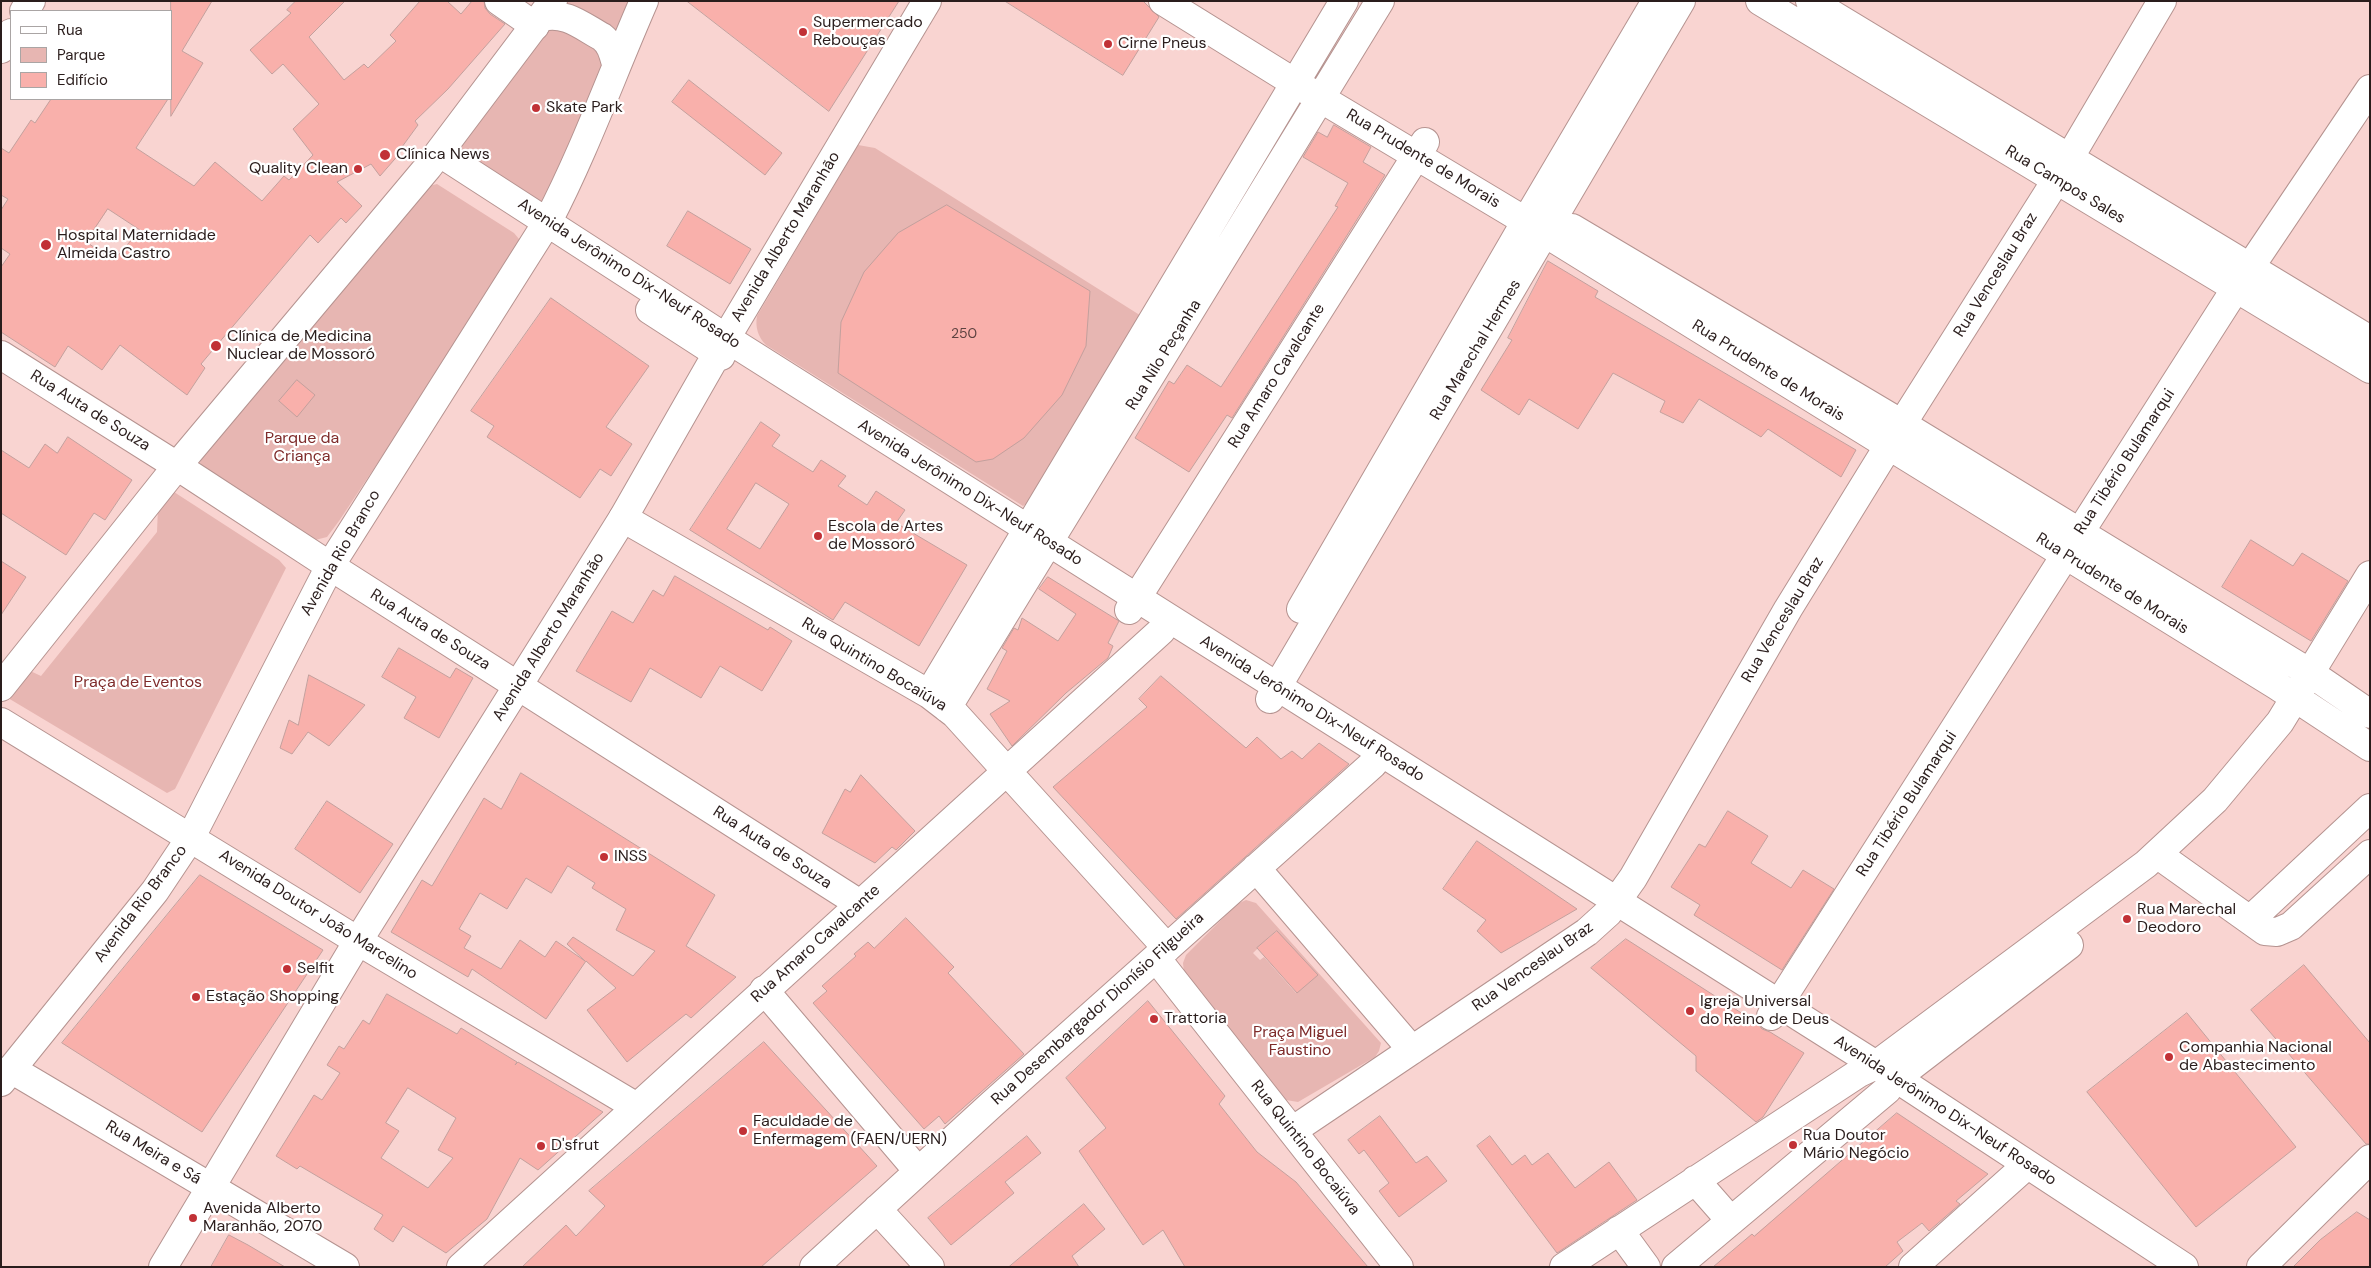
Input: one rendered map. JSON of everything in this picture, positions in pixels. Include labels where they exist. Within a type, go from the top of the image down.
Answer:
[{"type":"street","name":"Avenida Rio Branco","points":[[6,1076],[155,891],[191,837],[330,566],[544,228],[566,187],[644,1]]},
{"type":"street","name":"Avenida Alberto Maranhão","points":[[163,1267],[358,941],[623,518],[721,346],[927,1]]},
{"type":"street","name":"Rua Prudente de Morais","points":[[1163,1],[1299,76],[1540,219],[2073,544],[2316,677],[2370,714]]},
{"type":"street","name":"Rua Prudente de Morais","points":[[1191,1],[1299,76]]},
{"type":"street","name":"Rua Nilo Peçanha","points":[[938,701],[1034,542],[1299,76],[1344,1]]},
{"type":"street","name":"Rua Nilo Peçanha","points":[[1034,542],[1325,92],[1380,1]]},
{"type":"street","name":"Rua Marechal Hermes","points":[[1266,688],[1540,219],[1656,1]]},
{"type":"street","name":"Rua Marechal Hermes","points":[[1540,219],[1681,1]]},
{"type":"street","name":"Rua Campos Sales","points":[[1760,1],[2063,168]]},
{"type":"street","name":"Rua Campos Sales","points":[[1810,1],[2063,168],[2243,277],[2370,369]]},
{"type":"street","name":"Rua Venceslau Braz","points":[[1292,1131],[1587,932],[1613,906],[1632,878],[1788,609],[2063,168],[2162,1]]},
{"type":"street","points":[[506,3],[543,15],[562,15],[602,37],[613,50],[616,64]]},
{"type":"street","points":[[1,686],[178,466],[434,160],[543,15]]},
{"type":"street","name":"Rua Tibério Bulamarqui","points":[[1775,1010],[2243,277],[2370,89]]},
{"type":"street","name":"Rua Amaro Cavalcante","points":[[1132,604],[1421,149]]},
{"type":"street","name":"Avenida Jerônimo Dix-Neuf Rosado","points":[[434,160],[544,228],[688,336],[721,346],[1613,906],[2171,1264]]},
{"type":"street","name":"Rua Campos Sales","points":[[2243,277],[2370,340]]},
{"type":"street","name":"Rua Auta de Souza","points":[[1,355],[178,466],[330,566],[860,904]]},
{"type":"street","name":"Rua Quintino Bocaiúva","points":[[623,518],[938,701],[1007,771],[1161,953],[1292,1131],[1399,1267]]},
{"type":"street","name":"Rua Prudente de Morais","points":[[2073,544],[2300,701],[2370,747]]},
{"type":"street","points":[[2316,677],[2370,575]]},
{"type":"street","points":[[1564,1267],[1696,1180],[1880,1077],[2114,910],[2163,859],[2300,701],[2370,604]]},
{"type":"street","name":"Rua Amaro Cavalcante","points":[[461,1267],[635,1106],[1007,771],[1165,625]]},
{"type":"street","name":"Avenida Doutor João Marcelino","points":[[1,722],[358,941],[635,1106]]},
{"type":"street","name":"Rua Desembargador Dionísio Filgueira","points":[[814,1267],[918,1171],[1378,758]]},
{"type":"street","points":[[2250,920],[2370,808]]},
{"type":"street","points":[[2163,859],[2265,931],[2277,932],[2291,926],[2370,854]]},
{"type":"street","points":[[1256,868],[1412,1050]]},
{"type":"street","points":[[764,990],[918,1171]]},
{"type":"street","name":"Rua Meira e Sá","points":[[6,1076],[211,1188],[345,1267]]},
{"type":"street","points":[[1676,1267],[1730,1222],[1880,1077]]},
{"type":"street","points":[[2261,1267],[2370,1159]]},
{"type":"street","points":[[1912,1267],[2022,1170]]},
{"type":"street","points":[[1696,1180],[1730,1222]]},
{"type":"street","points":[[877,1209],[930,1267]]},
{"type":"street","points":[[1620,1230],[1646,1267]]},
{"type":"green space","points":[[565,1],[632,1],[619,31],[614,34],[564,8]]},
{"type":"green space","name":"Skate Park","points":[[553,24],[593,41],[606,60],[543,207],[454,146]]},
{"type":"green space","points":[[858,145],[875,148],[1146,319],[1027,503],[1023,506],[766,345],[759,335],[757,316]]},
{"type":"green space","name":"Parque da Criança","points":[[437,184],[514,233],[519,239],[520,245],[494,288],[339,521],[327,537],[315,540],[205,468],[200,463],[201,459],[429,186]]},
{"type":"green space","name":"Praça de Eventos","points":[[174,492],[279,560],[286,568],[175,789],[167,793],[8,698],[26,669],[41,676],[157,532],[158,507]]},
{"type":"green space","name":"Praça Miguel Faustino","points":[[1246,900],[1256,903],[1381,1043],[1375,1057],[1298,1102],[1280,1099],[1184,973],[1183,963],[1186,955],[1237,904]],"holes":[[[1276,931],[1317,975],[1296,993],[1264,957],[1260,960],[1253,953]]]},
{"type":"building","points":[[171,1],[212,1],[182,51],[203,63],[171,116],[172,10]]},
{"type":"building","points":[[296,1],[345,1],[309,37],[344,80],[364,64],[368,68],[396,41],[390,35],[420,1],[447,1],[461,14],[472,1],[484,1],[485,8],[490,14],[505,24],[448,89],[415,121],[418,125],[399,151],[401,152],[380,176],[371,164],[337,182],[362,206],[346,223],[341,218],[318,243],[310,235],[201,364],[205,368],[187,395],[120,345],[102,370],[68,346],[55,367],[1,332],[1,267],[10,254],[1,248],[1,210],[8,199],[1,195],[1,148],[9,153],[31,120],[35,123],[50,100],[167,100],[136,148],[194,186],[215,162],[262,201],[284,176],[289,180],[313,155],[293,129],[319,104],[283,64],[272,74],[250,50],[291,13],[287,10]],"holes":[[[108,209],[140,230],[114,260],[86,242]]]},
{"type":"building","name":"Supermercado Rebouças","points":[[687,1],[899,1],[829,111]]},
{"type":"building","name":"Cirne Pneus","points":[[1005,1],[1143,1],[1159,17],[1123,75]]},
{"type":"building","points":[[689,80],[782,153],[765,175],[672,102]]},
{"type":"building","points":[[1334,125],[1371,147],[1363,162],[1385,175],[1232,418],[1227,415],[1189,472],[1135,438],[1169,381],[1174,384],[1187,365],[1221,387],[1338,207],[1335,206],[1348,183],[1303,157],[1318,132],[1327,137]]},
{"type":"building","points":[[947,205],[1090,291],[1086,346],[1062,395],[1024,438],[993,459],[976,462],[838,373],[841,322],[864,272],[898,233]]},
{"type":"building","points":[[688,211],[751,249],[730,284],[667,246]]},
{"type":"building","points":[[1548,261],[1598,291],[1595,297],[1856,450],[1841,477],[1768,429],[1761,437],[1699,399],[1683,423],[1660,412],[1665,401],[1613,373],[1578,429],[1529,399],[1519,415],[1481,390],[1512,340],[1508,338]]},
{"type":"building","points":[[551,298],[649,366],[606,427],[632,444],[611,476],[600,469],[580,498],[487,437],[494,426],[471,411]]},
{"type":"building","points":[[297,380],[315,395],[297,417],[279,401]]},
{"type":"building","points":[[761,422],[780,435],[772,446],[813,472],[821,460],[846,476],[838,486],[867,505],[876,491],[905,510],[896,523],[967,565],[919,646],[845,602],[833,620],[690,530]],"holes":[[[756,483],[789,504],[760,549],[727,529]]]},
{"type":"building","points":[[68,437],[132,480],[105,520],[94,513],[66,555],[1,513],[1,450],[29,468],[45,444],[57,453]]},
{"type":"building","points":[[2251,540],[2293,566],[2302,553],[2348,581],[2311,641],[2222,587]]},
{"type":"building","points":[[1,561],[26,577],[1,615]]},
{"type":"building","points":[[675,576],[768,630],[770,627],[792,641],[762,691],[720,666],[701,698],[650,668],[631,702],[576,671],[612,611],[633,623],[653,590],[663,596]]},
{"type":"building","points":[[1048,577],[1119,621],[1108,643],[1113,646],[1108,658],[1066,693],[1012,746],[990,714],[1010,701],[987,689],[1007,651],[1002,648],[1014,628],[1018,630],[1022,618],[1058,641],[1076,614],[1039,589]]},
{"type":"building","points":[[399,648],[450,678],[456,668],[473,678],[439,738],[404,718],[416,697],[382,677]]},
{"type":"building","points":[[309,675],[365,705],[329,746],[308,732],[292,754],[280,748],[289,720],[298,725]]},
{"type":"building","points":[[1161,676],[1246,748],[1257,737],[1281,759],[1292,751],[1302,759],[1319,743],[1349,764],[1176,919],[1053,787],[1147,707],[1139,699]]},
{"type":"building","points":[[521,773],[715,895],[686,946],[736,977],[691,1018],[686,1014],[627,1062],[587,1010],[616,988],[586,961],[546,1019],[472,969],[468,977],[391,932],[422,880],[432,886],[484,798],[501,809]],"holes":[[[568,866],[595,883],[592,888],[626,909],[616,930],[655,951],[633,976],[573,937],[567,944],[585,961],[556,941],[545,957],[520,940],[501,969],[464,948],[471,936],[459,929],[480,893],[507,909],[526,878],[551,893]]]},
{"type":"building","points":[[861,775],[915,831],[896,850],[892,847],[875,863],[822,833],[845,789],[850,792]]},
{"type":"building","points":[[327,801],[393,844],[360,893],[295,849]]},
{"type":"building","points":[[1728,811],[1768,836],[1751,863],[1791,888],[1803,870],[1834,889],[1782,970],[1694,915],[1700,905],[1671,887],[1699,844],[1705,847]]},
{"type":"building","points":[[1477,841],[1577,909],[1501,953],[1477,931],[1486,920],[1443,889]]},
{"type":"building","name":"Estação Shopping","points":[[200,875],[323,950],[202,1132],[62,1043]]},
{"type":"building","points":[[906,918],[954,967],[948,973],[1024,1054],[945,1124],[939,1116],[924,1129],[813,1003],[827,991],[822,986],[856,956],[854,954],[868,942],[874,948]]},
{"type":"building","points":[[1277,931],[1318,975],[1297,993],[1257,948]]},
{"type":"building","name":"Igreja Universal do Reino de Deus","points":[[1626,939],[1757,1023],[1762,1029],[1804,1053],[1763,1117],[1756,1122],[1696,1071],[1696,1056],[1591,968]]},
{"type":"building","points":[[2304,965],[2370,1043],[2370,1144],[2366,1144],[2251,1010]]},
{"type":"building","points":[[387,994],[457,1034],[461,1028],[517,1062],[515,1065],[518,1062],[603,1112],[538,1170],[520,1158],[487,1219],[446,1253],[403,1226],[393,1242],[374,1229],[383,1215],[300,1166],[297,1169],[276,1156],[314,1095],[322,1100],[340,1073],[327,1065],[339,1046],[344,1049],[363,1020],[369,1024]],"holes":[[[408,1088],[456,1118],[438,1150],[453,1158],[428,1188],[381,1158],[399,1131],[386,1123]]]},
{"type":"building","points":[[1148,1001],[1225,1096],[1219,1104],[1257,1152],[1296,1182],[1368,1267],[1185,1267],[1163,1230],[1143,1245],[1079,1151],[1106,1128],[1066,1078]]},
{"type":"building","points":[[2187,1013],[2296,1147],[2196,1227],[2087,1092]]},
{"type":"building","points":[[764,1042],[877,1166],[761,1267],[522,1267],[566,1225],[576,1236],[605,1206],[589,1191]]},
{"type":"building","points":[[1897,1113],[1988,1174],[1956,1201],[1960,1204],[1929,1231],[1922,1223],[1897,1242],[1903,1251],[1885,1267],[1713,1267],[1752,1234],[1754,1236]]},
{"type":"building","points":[[1380,1116],[1416,1163],[1427,1156],[1447,1181],[1399,1217],[1379,1191],[1389,1183],[1364,1150],[1359,1154],[1348,1140]]},
{"type":"building","points":[[1027,1136],[1041,1153],[1005,1182],[1014,1193],[951,1245],[928,1218]]},
{"type":"building","points":[[1490,1136],[1512,1165],[1525,1155],[1532,1165],[1548,1153],[1575,1188],[1609,1162],[1637,1200],[1557,1253],[1477,1146]]},
{"type":"building","points":[[1084,1204],[1105,1229],[1072,1256],[1079,1267],[1009,1267]]},
{"type":"building","points":[[2357,1212],[2370,1220],[2370,1267],[2293,1267],[2320,1240]]},
{"type":"building","points":[[229,1235],[248,1245],[285,1267],[211,1267]]},
{"type":"place","name":"Supermercado Rebouças","points":[[803,32]]},
{"type":"place","name":"Cirne Pneus","points":[[1108,44]]},
{"type":"place","name":"Skate Park","points":[[536,108]]},
{"type":"place","name":"Clínica News","points":[[385,155]]},
{"type":"place","name":"Quality Clean","points":[[358,169]]},
{"type":"place","name":"Hospital Maternidade Almeida Castro","points":[[46,245]]},
{"type":"place","name":"Clínica de Medicina Nuclear de Mossoró","points":[[216,346]]},
{"type":"place","name":"Escola de Artes de Mossoró","points":[[818,536]]},
{"type":"place","name":"INSS","points":[[604,857]]},
{"type":"place","name":"Rua Marechal Deodoro","points":[[2127,919]]},
{"type":"place","name":"Selfit","points":[[287,969]]},
{"type":"place","name":"Estação Shopping","points":[[196,997]]},
{"type":"place","name":"Igreja Universal do Reino de Deus","points":[[1690,1011]]},
{"type":"place","name":"Trattoria","points":[[1154,1019]]},
{"type":"place","name":"Companhia Nacional de Abastecimento","points":[[2169,1057]]},
{"type":"place","name":"Faculdade de Enfermagem (FAEN/UERN)","points":[[743,1131]]},
{"type":"place","name":"Rua Doutor Mário Negócio","points":[[1793,1145]]},
{"type":"place","name":"D'sfrut","points":[[541,1146]]},
{"type":"place","name":"Avenida Alberto Maranhão, 2070","points":[[193,1218]]}]
